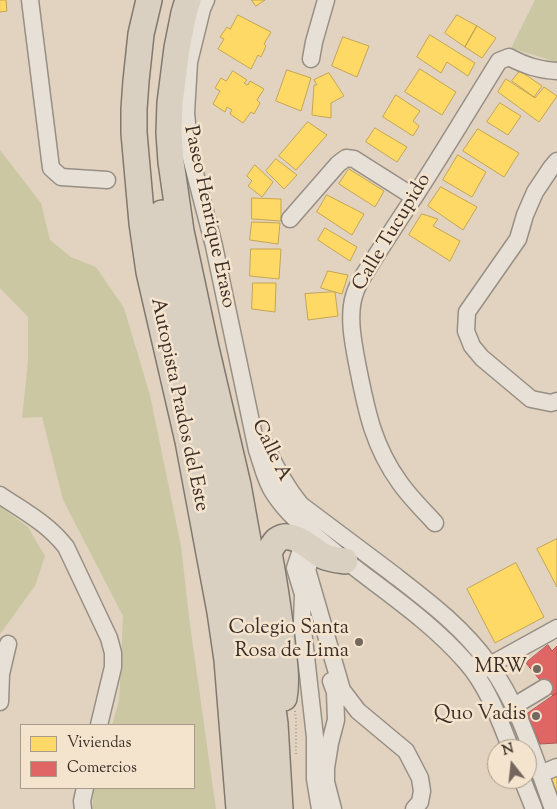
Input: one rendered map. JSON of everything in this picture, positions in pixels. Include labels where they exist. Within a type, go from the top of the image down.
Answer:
[{"type":"highway","name":"Autopista Prados del Este","points":[[149,0],[142,34],[134,109],[134,133],[142,223],[149,272],[188,441],[220,612],[245,793],[260,809]]},
{"type":"highway","name":"Autopista Prados del Este","points":[[171,0],[159,62],[156,94],[158,175],[171,275],[207,433],[240,608],[246,655],[245,793]]},
{"type":"highway","points":[[188,0],[179,40],[170,103],[169,133],[172,162],[181,231],[238,484],[256,585],[275,724],[280,809]]},
{"type":"highway","points":[[275,724],[283,705],[286,688],[281,629],[270,548],[282,537],[292,537],[325,557],[345,561]]},
{"type":"street","points":[[30,0],[51,168],[61,177],[107,180]]},
{"type":"street","name":"Paseo Henrique Eraso","points":[[206,0],[189,62],[186,113],[193,163],[214,246],[248,405]]},
{"type":"street","points":[[311,59],[326,0]]},
{"type":"street","name":"Calle Tucupido","points":[[435,523],[400,483],[377,443],[364,401],[354,348],[351,321],[353,296],[357,286],[499,61],[509,57],[525,66],[557,71]]},
{"type":"street","points":[[290,219],[338,164],[346,158],[354,159],[414,197]]},
{"type":"street","points":[[557,161],[535,192],[525,215],[518,240],[468,312],[466,332],[472,346],[482,358],[531,398],[551,403],[557,401]]},
{"type":"street","name":"Calle A","points":[[248,405],[257,450],[266,477],[272,490],[289,514],[345,561],[430,625],[467,663],[486,691],[507,739]]},
{"type":"street","name":"Calle A","points":[[248,405],[272,462],[290,493],[301,505],[440,611],[467,637],[490,665],[514,706],[527,736],[553,809]]},
{"type":"street","points":[[0,495],[43,523],[66,547],[109,638],[112,667],[99,724]]},
{"type":"street","points":[[334,809],[321,781],[326,768],[336,720],[335,692],[296,568],[302,547],[311,548],[312,560],[307,569],[342,690],[358,711],[406,751],[420,778],[422,791],[420,802],[414,809]]},
{"type":"street","points":[[303,595],[302,621],[321,781],[320,809]]},
{"type":"street","points":[[475,675],[557,628]]},
{"type":"street","points":[[0,702],[1,674],[8,644]]},
{"type":"street","points":[[514,706],[544,688]]},
{"type":"street","points":[[540,774],[557,767]]},
{"type":"street","points":[[83,809],[82,801],[85,789]]},
{"type":"street","points":[[526,789],[534,809]]},
{"type":"shaded area","points":[[535,0],[557,0],[557,62],[511,48]]},
{"type":"shaded area","points":[[0,150],[41,203],[50,240],[71,257],[96,267],[124,308],[150,395],[181,546],[190,625],[216,809],[92,809],[94,789],[195,789],[195,724],[112,724],[119,701],[123,616],[63,500],[42,417],[22,418],[28,361],[28,317],[0,288]]},
{"type":"shaded area","points":[[0,506],[28,527],[45,556],[35,586],[0,634]]},
{"type":"building: Viviendas","points":[[0,0],[6,0],[7,11],[0,12]]},
{"type":"building: Viviendas","points":[[252,0],[265,0],[256,6]]},
{"type":"building: Viviendas","points":[[238,15],[271,32],[264,44],[266,46],[261,57],[258,55],[251,69],[218,49],[224,39],[220,37],[227,27],[230,29]]},
{"type":"building: Viviendas","points":[[457,15],[477,26],[465,47],[445,33]]},
{"type":"building: Viviendas","points":[[477,26],[496,38],[482,58],[465,47]]},
{"type":"building: Viviendas","points":[[430,35],[475,63],[468,76],[447,62],[441,73],[417,57]]},
{"type":"building: Viviendas","points":[[343,37],[369,46],[357,77],[332,66]]},
{"type":"building: Viviendas","points":[[420,69],[456,92],[442,115],[405,92]]},
{"type":"building: Viviendas","points":[[287,70],[311,78],[301,111],[276,101]]},
{"type":"building: Viviendas","points":[[233,71],[247,80],[244,83],[248,85],[250,81],[264,89],[257,100],[260,103],[254,114],[251,112],[243,123],[230,114],[232,110],[227,107],[225,112],[213,104],[220,91],[215,88],[221,78],[226,81]]},
{"type":"building: Viviendas","points":[[520,71],[542,86],[534,97],[512,81]]},
{"type":"building: Viviendas","points":[[329,73],[344,96],[331,103],[331,118],[312,115],[314,85],[317,85],[314,80]]},
{"type":"building: Viviendas","points":[[506,79],[535,98],[544,87],[557,96],[539,122],[498,92]]},
{"type":"building: Viviendas","points":[[396,95],[420,111],[413,121],[419,126],[413,136],[383,117]]},
{"type":"building: Viviendas","points":[[500,103],[521,116],[508,135],[487,122]]},
{"type":"building: Viviendas","points":[[308,122],[327,135],[296,170],[279,156]]},
{"type":"building: Viviendas","points":[[375,128],[407,147],[397,162],[366,142]]},
{"type":"building: Viviendas","points":[[478,129],[519,153],[504,177],[463,151]]},
{"type":"building: Viviendas","points":[[458,155],[486,172],[472,197],[443,180]]},
{"type":"building: Viviendas","points":[[276,159],[297,175],[284,189],[266,171]]},
{"type":"building: Viviendas","points":[[255,165],[273,182],[262,197],[248,186],[252,181],[247,176]]},
{"type":"building: Viviendas","points":[[349,169],[384,191],[375,207],[339,184]]},
{"type":"building: Viviendas","points":[[441,187],[477,207],[463,230],[428,206]]},
{"type":"building: Viviendas","points":[[327,195],[364,214],[352,235],[317,212]]},
{"type":"building: Viviendas","points":[[252,198],[281,199],[281,221],[252,219]]},
{"type":"building: Viviendas","points":[[422,214],[438,219],[433,226],[460,241],[450,261],[409,235]]},
{"type":"building: Viviendas","points":[[252,222],[280,223],[278,244],[250,240]]},
{"type":"building: Viviendas","points":[[325,228],[357,247],[350,261],[318,240]]},
{"type":"building: Viviendas","points":[[251,249],[281,249],[279,279],[250,276]]},
{"type":"building: Viviendas","points":[[328,271],[348,275],[342,294],[321,288]]},
{"type":"building: Viviendas","points":[[253,283],[276,283],[275,312],[252,309]]},
{"type":"building: Viviendas","points":[[335,292],[338,316],[308,320],[305,294]]},
{"type":"building: Viviendas","points":[[557,539],[557,587],[537,549]]},
{"type":"building: Viviendas","points":[[516,563],[544,617],[495,643],[467,589]]},
{"type":"building: Viviendas","points":[[557,774],[557,803],[547,778]]},
{"type":"building: Comercios","points":[[548,645],[552,651],[557,646],[557,693],[553,696],[526,663]]},
{"type":"building: Comercios","points":[[557,693],[557,743],[540,744],[527,714]]},
{"type":"place","name":"Colegio Santa Rosa de Lima","points":[[359,642]]},
{"type":"place","name":"MRW","points":[[537,669]]},
{"type":"place","name":"Quo Vadis","points":[[536,716]]}]
